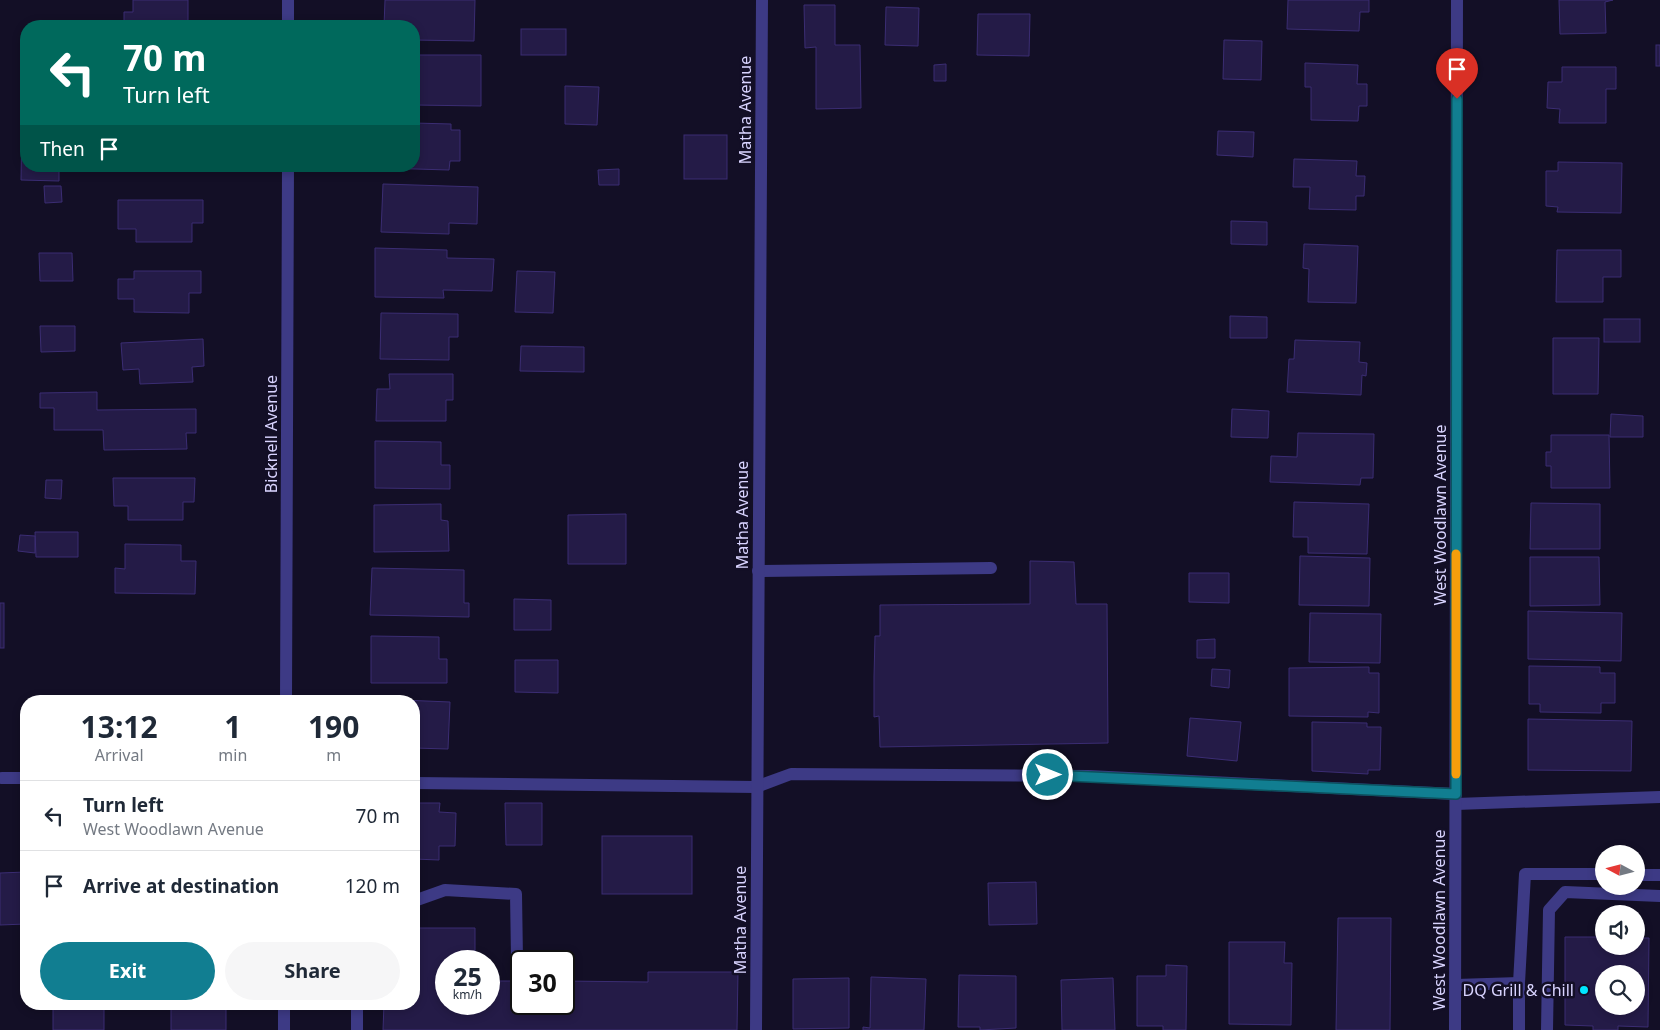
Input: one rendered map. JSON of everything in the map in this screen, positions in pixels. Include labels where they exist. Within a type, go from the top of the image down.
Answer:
[{"type":"street","points":[[288,0],[288,20]]},
{"type":"street","name":"Matha Avenue","points":[[756,1030],[762,0]]},
{"type":"street","name":"West Woodlawn Avenue","points":[[1455,1030],[1457,0]]},
{"type":"street","name":"Bicknell Avenue","points":[[286,695],[288,172]]},
{"type":"street","points":[[758,571],[991,568]]},
{"type":"street","points":[[420,783],[756,787],[791,774],[1088,776],[1456,799],[1660,797]]},
{"type":"street","points":[[2,778],[20,778]]},
{"type":"street","points":[[1519,1030],[1519,983],[1525,874],[1595,874]]},
{"type":"street","points":[[1645,875],[1660,875]]},
{"type":"street","points":[[420,899],[445,890],[516,894],[517,950]]},
{"type":"street","points":[[1547,1030],[1549,910],[1565,892],[1660,896]]},
{"type":"street","points":[[1456,985],[1519,983]]},
{"type":"street","points":[[284,1010],[284,1030]]},
{"type":"street","points":[[357,1010],[358,1030]]},
{"type":"building","points":[[133,0],[188,0],[188,20],[124,20],[124,12],[133,12]]},
{"type":"building","points":[[385,0],[475,0],[474,41],[420,40],[420,20],[384,20]]},
{"type":"building","points":[[1288,0],[1369,0],[1369,12],[1360,12],[1359,31],[1287,29]]},
{"type":"building","points":[[1559,0],[1613,0],[1605,2],[1606,33],[1560,34]]},
{"type":"building","points":[[804,5],[835,5],[835,45],[860,45],[861,108],[816,109],[816,47],[805,48]]},
{"type":"building","points":[[886,7],[919,8],[918,46],[885,45]]},
{"type":"building","points":[[978,14],[1030,14],[1029,56],[977,55]]},
{"type":"building","points":[[521,29],[566,29],[566,55],[521,55]]},
{"type":"building","points":[[1224,40],[1262,41],[1261,80],[1223,79]]},
{"type":"building","points":[[1656,45],[1660,45],[1660,66],[1656,66]]},
{"type":"building","points":[[420,55],[481,55],[481,106],[420,105]]},
{"type":"building","points":[[1305,63],[1358,65],[1357,84],[1367,84],[1367,106],[1359,106],[1358,121],[1311,120],[1311,87],[1305,87]]},
{"type":"building","points":[[946,64],[946,81],[934,81],[934,65]]},
{"type":"building","points":[[1562,67],[1616,67],[1616,89],[1606,89],[1606,123],[1559,123],[1560,109],[1547,108],[1548,82],[1562,82]]},
{"type":"building","points":[[565,86],[599,87],[597,125],[565,124]]},
{"type":"building","points":[[420,123],[451,124],[451,130],[460,130],[460,161],[450,161],[449,170],[420,169]]},
{"type":"building","points":[[1218,131],[1254,132],[1253,157],[1217,155]]},
{"type":"building","points":[[684,135],[727,135],[727,179],[684,179]]},
{"type":"building","points":[[1294,159],[1357,161],[1356,176],[1365,176],[1364,196],[1356,196],[1356,210],[1309,209],[1310,187],[1293,187]]},
{"type":"building","points":[[1558,162],[1622,163],[1621,213],[1557,212],[1558,207],[1546,206],[1546,171],[1558,171]]},
{"type":"building","points":[[619,169],[619,185],[599,185],[598,170]]},
{"type":"building","points":[[21,172],[59,172],[59,181],[21,180]]},
{"type":"building","points":[[383,184],[478,187],[477,224],[449,223],[449,234],[381,232]]},
{"type":"building","points":[[44,186],[61,186],[62,202],[45,203]]},
{"type":"building","points":[[118,200],[203,200],[203,223],[192,223],[192,242],[136,242],[136,229],[118,229]]},
{"type":"building","points":[[1231,221],[1267,222],[1267,245],[1231,244]]},
{"type":"building","points":[[1304,244],[1358,246],[1356,303],[1308,302],[1309,269],[1303,268]]},
{"type":"building","points":[[375,248],[447,250],[447,258],[494,259],[492,291],[443,290],[444,298],[375,297]]},
{"type":"building","points":[[1557,250],[1621,250],[1621,277],[1603,277],[1603,302],[1556,302]]},
{"type":"building","points":[[39,253],[72,253],[73,281],[40,281]]},
{"type":"building","points":[[134,271],[201,271],[201,293],[189,293],[189,313],[134,312],[134,299],[118,299],[118,279],[134,279]]},
{"type":"building","points":[[517,271],[555,272],[553,313],[515,312]]},
{"type":"building","points":[[381,313],[458,314],[458,337],[449,337],[449,360],[380,359]]},
{"type":"building","points":[[1230,316],[1267,317],[1267,338],[1230,338]]},
{"type":"building","points":[[1604,319],[1640,319],[1640,342],[1604,342]]},
{"type":"building","points":[[40,326],[75,326],[75,351],[41,352]]},
{"type":"building","points":[[1553,338],[1599,338],[1598,394],[1553,394]]},
{"type":"building","points":[[203,339],[204,366],[192,367],[193,382],[140,384],[139,369],[123,370],[121,343]]},
{"type":"building","points":[[1295,340],[1360,342],[1359,362],[1367,363],[1366,376],[1362,375],[1361,395],[1287,392],[1289,359],[1294,359]]},
{"type":"building","points":[[521,346],[584,347],[584,372],[520,371]]},
{"type":"building","points":[[389,374],[453,374],[453,400],[446,400],[446,421],[376,421],[377,389],[390,389]]},
{"type":"building","points":[[97,392],[97,410],[196,409],[196,433],[186,433],[187,449],[104,450],[103,430],[54,430],[54,408],[40,408],[40,393]]},
{"type":"building","points":[[1232,409],[1269,411],[1268,438],[1231,437]]},
{"type":"building","points":[[1611,414],[1643,416],[1643,437],[1610,437]]},
{"type":"building","points":[[1298,433],[1374,434],[1373,478],[1361,478],[1360,485],[1270,482],[1271,456],[1297,457]]},
{"type":"building","points":[[1551,435],[1609,435],[1610,488],[1551,488],[1551,466],[1546,466],[1546,452],[1551,452]]},
{"type":"building","points":[[375,441],[441,442],[441,465],[450,465],[450,489],[375,488]]},
{"type":"building","points":[[113,478],[195,478],[194,502],[183,502],[183,520],[128,520],[128,506],[114,506]]},
{"type":"building","points":[[46,480],[62,480],[61,499],[45,498]]},
{"type":"building","points":[[1294,502],[1369,504],[1367,554],[1308,553],[1308,537],[1293,537]]},
{"type":"building","points":[[1531,503],[1600,504],[1600,549],[1530,549]]},
{"type":"building","points":[[441,504],[441,520],[448,521],[449,551],[374,552],[374,505]]},
{"type":"building","points":[[626,514],[626,564],[568,564],[568,515]]},
{"type":"building","points":[[35,532],[78,532],[78,557],[36,557]]},
{"type":"building","points":[[20,535],[35,536],[35,553],[18,551]]},
{"type":"building","points":[[125,544],[181,545],[181,561],[196,561],[195,594],[115,593],[115,568],[125,569]]},
{"type":"building","points":[[1300,556],[1370,558],[1369,606],[1299,605]]},
{"type":"building","points":[[1530,557],[1599,557],[1600,605],[1530,606]]},
{"type":"building","points":[[1030,561],[1074,562],[1076,604],[1107,604],[1108,743],[880,747],[879,716],[874,717],[874,677],[875,636],[880,636],[880,605],[1030,604]]},
{"type":"building","points":[[372,568],[464,570],[464,603],[469,603],[469,617],[370,615]]},
{"type":"building","points":[[1189,573],[1229,573],[1229,603],[1189,602]]},
{"type":"building","points":[[514,599],[551,600],[551,630],[514,630]]},
{"type":"building","points":[[0,603],[4,603],[4,648],[0,648]]},
{"type":"building","points":[[1528,611],[1622,613],[1621,661],[1528,659]]},
{"type":"building","points":[[1310,613],[1381,614],[1380,663],[1309,662]]},
{"type":"building","points":[[371,636],[439,637],[439,659],[447,659],[447,683],[371,683]]},
{"type":"building","points":[[1215,639],[1215,658],[1197,658],[1197,640]]},
{"type":"building","points":[[515,660],[558,660],[558,693],[515,692]]},
{"type":"building","points":[[1529,666],[1600,667],[1600,673],[1615,673],[1615,703],[1601,703],[1601,713],[1540,712],[1540,704],[1529,704]]},
{"type":"building","points":[[1369,667],[1369,673],[1379,673],[1379,713],[1368,712],[1368,717],[1289,716],[1289,668]]},
{"type":"building","points":[[1212,669],[1230,670],[1229,688],[1211,686]]},
{"type":"building","points":[[420,701],[450,702],[448,749],[420,748]]},
{"type":"building","points":[[1190,718],[1241,722],[1237,761],[1187,756]]},
{"type":"building","points":[[1528,719],[1632,721],[1631,771],[1528,770]]},
{"type":"building","points":[[1312,722],[1367,723],[1367,727],[1381,727],[1380,770],[1368,770],[1368,774],[1312,771]]},
{"type":"building","points":[[420,803],[440,803],[439,812],[456,813],[455,846],[439,846],[439,860],[420,859]]},
{"type":"building","points":[[505,803],[542,803],[542,845],[506,845]]},
{"type":"building","points":[[602,836],[692,836],[692,894],[602,894]]},
{"type":"building","points":[[20,872],[20,924],[0,925],[0,873]]},
{"type":"building","points":[[1036,882],[1037,924],[989,925],[988,883]]},
{"type":"building","points":[[1338,918],[1391,918],[1390,1030],[1336,1030]]},
{"type":"building","points":[[420,928],[475,928],[475,950],[435,950],[435,1015],[500,1015],[500,981],[510,981],[510,1015],[575,1015],[575,981],[648,982],[648,972],[738,972],[737,1030],[383,1030],[384,1010],[420,1010]]},
{"type":"building","name":"DQ Grill & Chill","points":[[1565,937],[1595,937],[1595,955],[1645,955],[1645,938],[1649,938],[1648,1027],[1618,1026],[1618,1030],[1593,1030],[1593,1026],[1565,1025]]},
{"type":"building","points":[[1229,942],[1285,942],[1284,963],[1292,963],[1291,1025],[1229,1024]]},
{"type":"building","points":[[1166,965],[1187,966],[1186,1030],[1163,1030],[1163,1026],[1137,1026],[1137,976],[1166,976]]},
{"type":"building","points":[[959,975],[1016,976],[1016,1028],[980,1030],[980,1027],[958,1027]]},
{"type":"building","points":[[871,977],[926,979],[924,1030],[863,1030],[863,1027],[870,1028]]},
{"type":"building","points":[[849,978],[849,1028],[793,1029],[793,979]]},
{"type":"building","points":[[1113,978],[1115,1030],[1062,1030],[1061,980]]},
{"type":"building","points":[[53,1010],[104,1010],[104,1030],[53,1030]]},
{"type":"building","points":[[171,1010],[226,1010],[226,1030],[171,1030]]},
{"type":"slow traffic","points":[[1456,554],[1456,774]]},
{"type":"place","name":"DQ Grill & Chill","points":[[1584,990]]},
{"type":"route","points":[[1048,775],[1456,794],[1457,99]]}]
